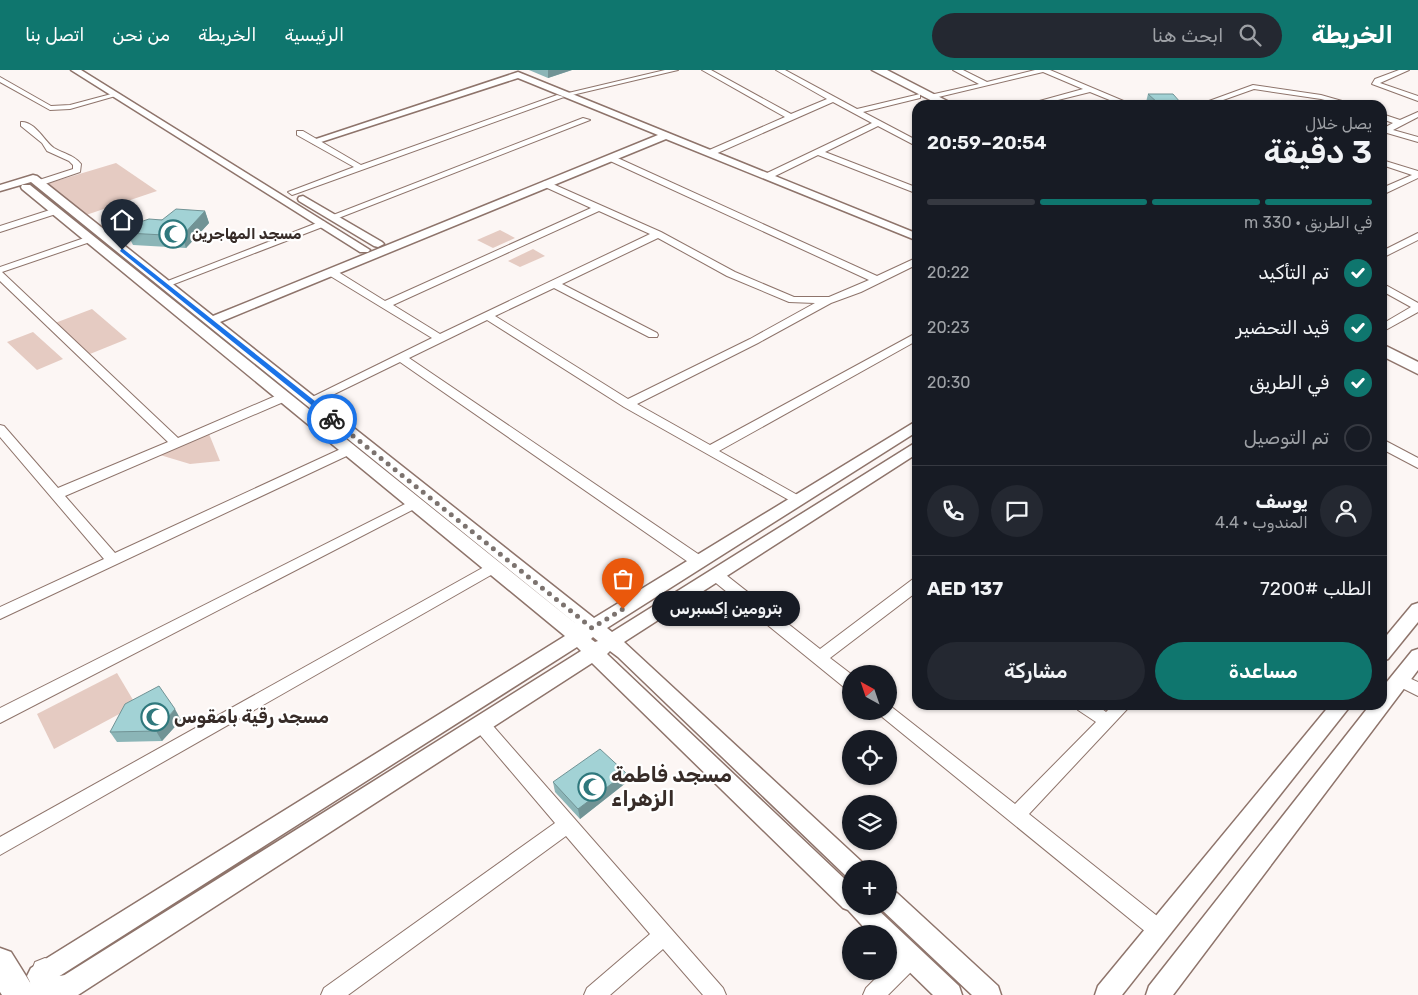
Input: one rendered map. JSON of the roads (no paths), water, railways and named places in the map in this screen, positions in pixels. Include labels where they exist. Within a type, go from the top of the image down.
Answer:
[{"type":"main road","points":[[865,70],[917,96],[931,100]]},
{"type":"main road","points":[[878,70],[932,100]]},
{"type":"main road","points":[[1387,352],[1418,369]]},
{"type":"main road","points":[[1387,368],[1418,384]]},
{"type":"main road","points":[[0,964],[18,992]]},
{"type":"street","points":[[75,70],[364,250]]},
{"type":"street","points":[[91,70],[378,244]]},
{"type":"street","points":[[284,187],[361,168],[564,96],[674,70]]},
{"type":"street","points":[[706,70],[792,118]]},
{"type":"street","points":[[780,70],[912,142]]},
{"type":"street","points":[[957,70],[986,84]]},
{"type":"street","points":[[937,100],[986,84],[1044,70],[1115,100]]},
{"type":"street","points":[[1405,70],[1378,81],[1376,84],[1418,99]]},
{"type":"street","points":[[625,73],[638,78]]},
{"type":"street","points":[[315,141],[509,78],[564,96],[912,242]]},
{"type":"street","points":[[0,79],[50,108],[70,107],[115,95]]},
{"type":"street","points":[[1216,100],[1253,87],[1336,100]]},
{"type":"street","points":[[1057,100],[1088,90]]},
{"type":"street","points":[[856,111],[917,96]]},
{"type":"street","points":[[710,152],[833,100]]},
{"type":"street","points":[[1387,130],[1418,114]]},
{"type":"street","points":[[1387,118],[1400,123]]},
{"type":"street","points":[[334,217],[586,120]]},
{"type":"street","points":[[768,176],[878,123]]},
{"type":"street","points":[[0,195],[77,170],[77,164],[72,159],[50,149],[46,141],[24,124]]},
{"type":"street","points":[[1387,132],[1418,140]]},
{"type":"street","points":[[300,133],[361,168]]},
{"type":"street","points":[[207,318],[331,272],[611,158],[659,135]]},
{"type":"street","points":[[207,318],[378,244],[659,135],[710,152],[912,233]]},
{"type":"street","points":[[818,152],[912,189]]},
{"type":"street","points":[[611,158],[876,280]]},
{"type":"street","points":[[1387,164],[1418,175]]},
{"type":"street","points":[[1387,190],[1418,175]]},
{"type":"street","points":[[0,188],[33,178],[32,185]]},
{"type":"street","points":[[546,184],[658,234],[731,274],[793,300],[830,300]]},
{"type":"street","points":[[32,185],[56,211],[493,567],[585,633]]},
{"type":"street","points":[[32,185],[165,284],[310,401],[602,647],[844,860]]},
{"type":"street","points":[[385,305],[600,207]]},
{"type":"street","points":[[0,229],[56,211]]},
{"type":"street","points":[[165,284],[322,224]]},
{"type":"street","points":[[310,401],[658,234]]},
{"type":"street","points":[[1387,252],[1418,236]]},
{"type":"street","points":[[0,270],[90,239]]},
{"type":"street","points":[[628,404],[754,341],[830,300],[857,290],[912,263]]},
{"type":"street","points":[[331,272],[440,339]]},
{"type":"street","points":[[0,275],[176,443]]},
{"type":"street","points":[[556,284],[652,335]]},
{"type":"street","points":[[1387,289],[1418,308],[1387,326]]},
{"type":"street","points":[[487,316],[628,404],[796,500]]},
{"type":"street","points":[[709,450],[912,338]]},
{"type":"street","points":[[401,358],[698,562]]},
{"type":"street","points":[[57,494],[284,397]]},
{"type":"street","points":[[56,985],[585,633],[912,428]]},
{"type":"street","points":[[0,429],[114,560]]},
{"type":"street","points":[[1387,446],[1418,464]]},
{"type":"street","points":[[0,613],[349,450]]},
{"type":"street","points":[[18,992],[56,985],[481,724],[912,450]]},
{"type":"street","points":[[0,716],[415,503]]},
{"type":"street","points":[[0,847],[493,567]]},
{"type":"street","points":[[716,575],[842,676]]},
{"type":"street","points":[[819,658],[912,590]]},
{"type":"street","points":[[1387,648],[1418,610]]},
{"type":"street","points":[[602,647],[842,891]]},
{"type":"street","points":[[1387,697],[1418,656]]},
{"type":"street","points":[[1400,680],[1418,690]]},
{"type":"street","points":[[1091,710],[1107,721]]},
{"type":"street","points":[[1016,815],[1118,710]]},
{"type":"street","points":[[1107,995],[1337,710]]},
{"type":"street","points":[[1158,995],[1377,710]]},
{"type":"street","points":[[897,720],[1160,930]]},
{"type":"street","points":[[481,724],[716,995]]},
{"type":"street","points":[[331,995],[568,824]]},
{"type":"street","points":[[897,909],[989,995]]},
{"type":"street","points":[[867,915],[877,925]]},
{"type":"street","points":[[594,995],[664,935]]},
{"type":"street","points":[[897,944],[950,995]]},
{"type":"street","points":[[873,995],[911,958]]},
{"type":"place","name":"مسجد المهاجرين","points":[[173,234]]},
{"type":"place","name":"بترومين إكسبرس","points":[[623,609]]},
{"type":"place","name":"مسجد رقية بامقوس","points":[[155,717]]},
{"type":"place","name":"مسجد فاطمة الزهراء","points":[[592,787]]}]
